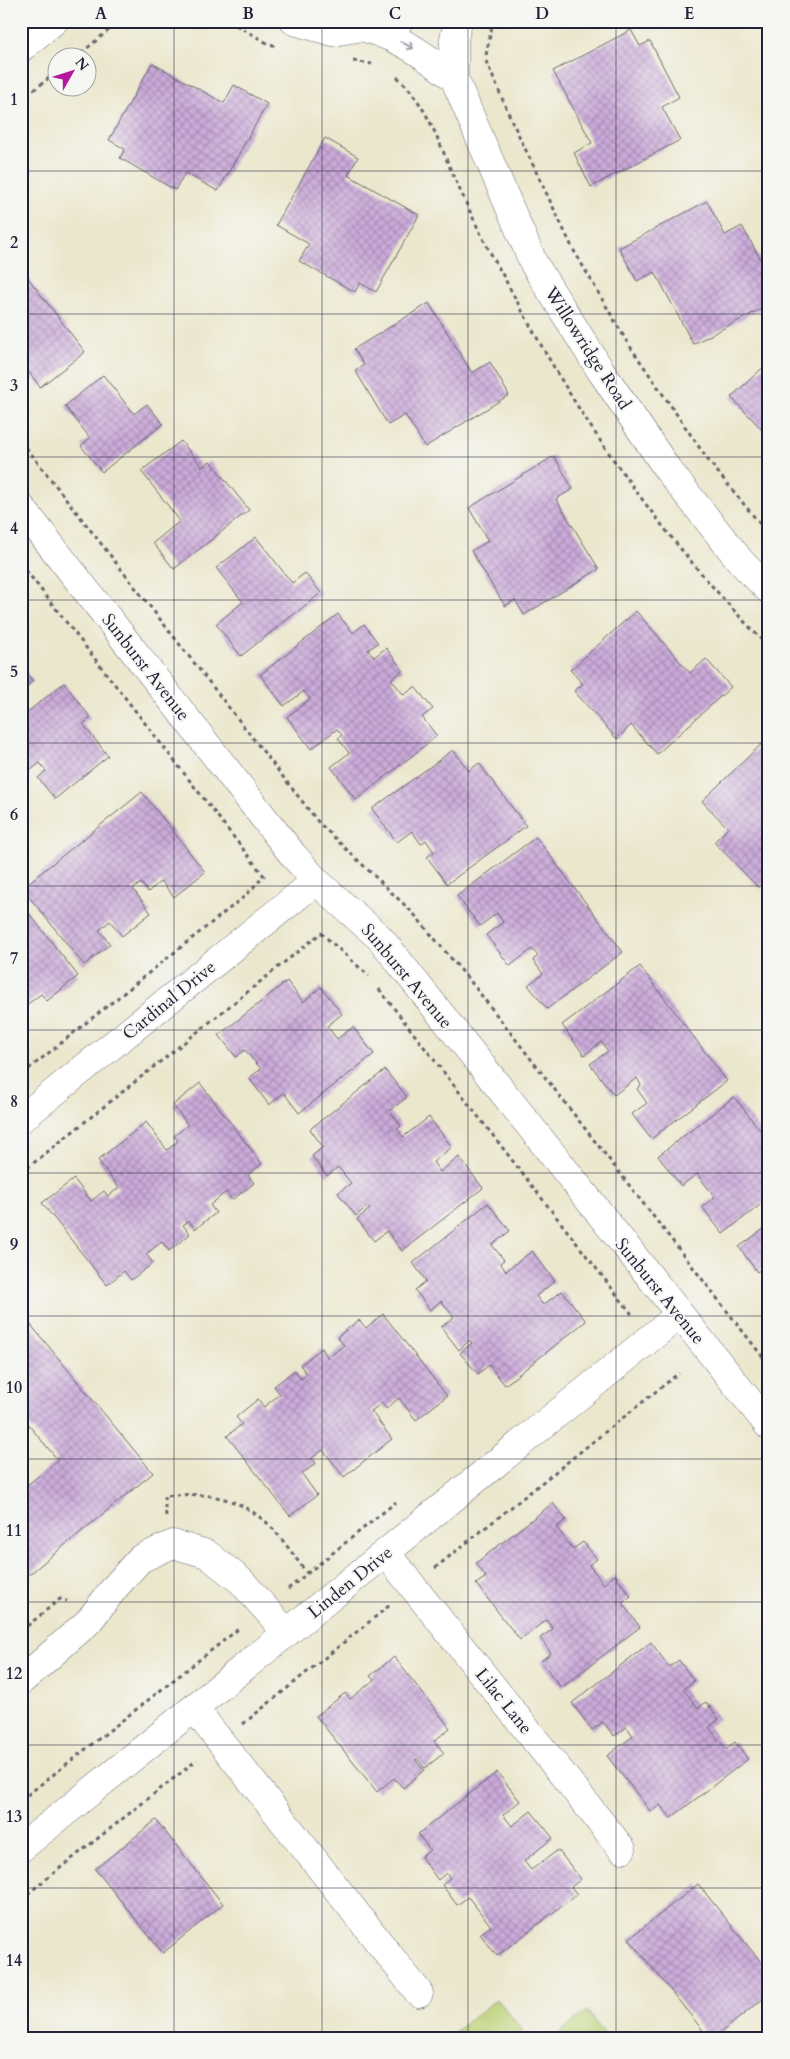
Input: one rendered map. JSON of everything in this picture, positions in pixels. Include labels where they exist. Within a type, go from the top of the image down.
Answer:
[{"type":"street","points":[[21,48],[54,21]]},
{"type":"street","name":"Willowridge Road","points":[[294,21],[333,32],[398,21]]},
{"type":"street","name":"Willowridge Road","points":[[458,21],[454,39],[454,78],[534,264],[601,371],[668,470],[742,563],[769,590]]},
{"type":"street","name":"Willowridge Road","points":[[362,27],[396,39],[420,52],[454,78]]},
{"type":"street","name":"Sunburst Avenue","points":[[21,507],[293,855],[316,881],[380,938],[769,1426]]},
{"type":"street","name":"Cardinal Drive","points":[[21,1119],[316,881]]},
{"type":"street","name":"Linden Drive","points":[[24,1841],[194,1708],[679,1315]]},
{"type":"street","points":[[23,1677],[88,1622],[140,1559],[173,1544],[207,1554],[241,1581],[287,1633]]},
{"type":"street","name":"Lilac Lane","points":[[386,1553],[622,1849]]},
{"type":"street","points":[[194,1708],[419,1993]]},
{"type":"path","points":[[87,48],[120,21]]},
{"type":"path","points":[[229,21],[266,43],[281,48]]},
{"type":"path","points":[[493,21],[485,62],[573,249],[627,342],[708,460],[769,535]]},
{"type":"path","points":[[348,60],[379,65]]},
{"type":"path","points":[[392,74],[399,78],[417,99],[436,135],[482,237],[530,325],[592,429],[690,560],[745,623],[769,647]]},
{"type":"path","points":[[21,100],[48,79]]},
{"type":"path","points":[[21,441],[319,823],[413,913],[471,982],[769,1365]]},
{"type":"path","points":[[21,564],[264,876],[245,896],[21,1075]]},
{"type":"path","points":[[21,1173],[321,932],[368,975],[632,1312],[624,1319]]},
{"type":"path","points":[[21,1899],[221,1742],[679,1373]]},
{"type":"path","points":[[21,1800],[398,1500]]},
{"type":"green space","points":[[497,1999],[523,2031],[514,2038],[447,2038]]},
{"type":"green space","points":[[587,2011],[607,2038],[553,2038]]},
{"type":"building","points":[[631,30],[640,46],[650,41],[679,97],[662,107],[680,140],[591,187],[574,153],[592,143],[553,71]]},
{"type":"building","points":[[152,63],[224,103],[234,85],[267,104],[218,191],[185,173],[175,190],[120,158],[125,149],[109,140]]},
{"type":"building","points":[[325,138],[358,157],[348,175],[419,215],[376,292],[360,283],[355,292],[299,261],[309,244],[276,225]]},
{"type":"building","points":[[707,201],[725,235],[742,226],[769,275],[769,284],[762,287],[769,299],[769,305],[693,344],[655,272],[637,281],[619,248]]},
{"type":"building","points":[[21,269],[85,352],[40,387],[28,371],[21,376]]},
{"type":"building","points":[[429,303],[472,373],[490,362],[509,395],[425,447],[405,415],[388,425],[355,370],[364,365],[354,349]]},
{"type":"building","points":[[769,362],[769,437],[731,397]]},
{"type":"building","points":[[103,375],[134,414],[147,404],[163,424],[102,472],[81,446],[90,438],[65,406]]},
{"type":"building","points":[[181,441],[202,467],[210,461],[249,510],[174,569],[153,543],[180,521],[141,471]]},
{"type":"building","points":[[554,456],[573,489],[556,499],[599,569],[524,615],[515,600],[505,606],[471,551],[488,541],[469,508]]},
{"type":"building","points":[[256,537],[292,583],[305,573],[321,593],[241,656],[216,624],[243,602],[216,568]]},
{"type":"building","points":[[636,611],[690,673],[706,659],[731,687],[657,754],[631,725],[617,739],[574,691],[583,684],[570,670]]},
{"type":"building","points":[[338,614],[353,633],[364,624],[378,643],[368,650],[374,657],[386,648],[403,670],[391,679],[404,695],[415,687],[433,709],[422,717],[437,736],[356,800],[331,767],[349,753],[338,738],[342,735],[337,729],[311,749],[287,717],[310,699],[304,691],[284,706],[260,675]]},
{"type":"building","points":[[21,666],[33,681],[21,691]]},
{"type":"building","points":[[64,683],[91,718],[83,724],[108,756],[55,799],[38,778],[46,771],[40,763],[27,773],[21,767],[21,717]]},
{"type":"building","points":[[769,737],[769,882],[767,880],[759,888],[714,842],[728,828],[702,801]]},
{"type":"building","points":[[453,750],[469,771],[479,763],[526,826],[447,884],[427,857],[434,852],[426,840],[421,844],[412,831],[397,842],[372,809]]},
{"type":"building","points":[[142,792],[205,872],[174,897],[161,881],[148,892],[141,883],[133,889],[151,913],[122,936],[110,921],[99,930],[110,944],[84,965],[22,888]]},
{"type":"building","points":[[536,837],[623,952],[547,1009],[528,985],[543,974],[533,960],[538,956],[532,949],[510,966],[486,935],[503,922],[497,913],[480,926],[457,896]]},
{"type":"building","points":[[21,903],[78,976],[47,1001],[41,994],[21,1009]]},
{"type":"building","points":[[640,966],[727,1081],[651,1139],[632,1114],[647,1103],[637,1089],[641,1085],[637,1078],[614,1095],[590,1064],[608,1051],[601,1042],[584,1055],[562,1025]]},
{"type":"building","points":[[287,981],[303,1002],[321,987],[342,1014],[327,1026],[337,1039],[353,1027],[374,1054],[299,1113],[284,1093],[269,1105],[249,1078],[261,1069],[245,1050],[236,1057],[219,1035]]},
{"type":"building","points":[[385,1070],[407,1097],[390,1111],[401,1126],[397,1129],[403,1137],[429,1117],[452,1147],[433,1162],[440,1172],[459,1157],[483,1188],[402,1251],[387,1231],[374,1241],[357,1219],[370,1209],[368,1206],[356,1216],[338,1193],[351,1183],[338,1167],[327,1176],[312,1156],[323,1147],[310,1129]]},
{"type":"building","points":[[200,1083],[262,1164],[248,1175],[254,1183],[232,1200],[226,1192],[210,1205],[216,1213],[195,1229],[189,1221],[183,1225],[190,1234],[169,1251],[162,1242],[146,1254],[153,1263],[131,1280],[124,1271],[107,1285],[42,1203],[74,1179],[91,1201],[104,1191],[108,1196],[119,1188],[98,1160],[146,1122],[167,1150],[178,1141],[174,1136],[188,1125],[173,1105]]},
{"type":"building","points":[[734,1097],[769,1141],[769,1198],[723,1234],[702,1207],[715,1197],[697,1174],[681,1186],[658,1156]]},
{"type":"building","points":[[488,1203],[510,1231],[492,1245],[504,1260],[500,1263],[506,1271],[532,1251],[555,1281],[536,1296],[543,1305],[562,1291],[586,1321],[505,1385],[489,1365],[478,1374],[460,1353],[472,1343],[470,1340],[459,1350],[441,1327],[454,1317],[441,1301],[430,1310],[415,1290],[426,1281],[413,1263]]},
{"type":"building","points":[[769,1225],[769,1263],[757,1272],[739,1247]]},
{"type":"building","points":[[21,1313],[153,1473],[21,1581],[21,1479],[26,1486],[58,1460],[21,1416]]},
{"type":"building","points":[[383,1314],[447,1396],[416,1420],[399,1398],[386,1409],[382,1403],[371,1411],[392,1439],[344,1477],[323,1450],[312,1458],[316,1463],[302,1474],[317,1495],[290,1516],[227,1436],[242,1424],[236,1417],[258,1399],[264,1407],[280,1394],[274,1386],[295,1370],[301,1379],[307,1374],[300,1365],[322,1348],[328,1358],[344,1345],[337,1337],[359,1320],[366,1328]]},
{"type":"building","points":[[553,1503],[566,1520],[556,1527],[573,1549],[583,1542],[597,1559],[589,1565],[604,1584],[615,1575],[631,1596],[622,1603],[640,1627],[561,1688],[541,1661],[551,1653],[540,1638],[553,1629],[546,1620],[520,1640],[476,1584],[486,1577],[476,1563]]},
{"type":"building","points":[[651,1642],[669,1667],[679,1660],[694,1681],[683,1689],[698,1708],[706,1702],[719,1719],[709,1727],[726,1749],[735,1742],[748,1759],[671,1818],[660,1805],[651,1812],[607,1756],[633,1736],[627,1727],[614,1736],[603,1722],[592,1730],[572,1703]]},
{"type":"building","points":[[394,1657],[450,1728],[434,1741],[444,1753],[425,1768],[417,1759],[415,1760],[424,1770],[403,1788],[394,1778],[377,1792],[316,1716],[345,1693],[350,1699],[374,1680],[370,1676]]},
{"type":"building","points":[[497,1772],[520,1801],[503,1815],[512,1826],[531,1811],[553,1838],[524,1861],[531,1870],[558,1850],[581,1879],[571,1887],[577,1894],[497,1956],[480,1934],[491,1926],[468,1897],[457,1905],[442,1885],[450,1878],[446,1873],[438,1880],[421,1857],[430,1850],[418,1834]]},
{"type":"building","points":[[156,1820],[223,1904],[163,1953],[95,1869]]},
{"type":"building","points":[[698,1884],[769,1972],[769,1994],[714,2038],[709,2038],[629,1939]]}]
